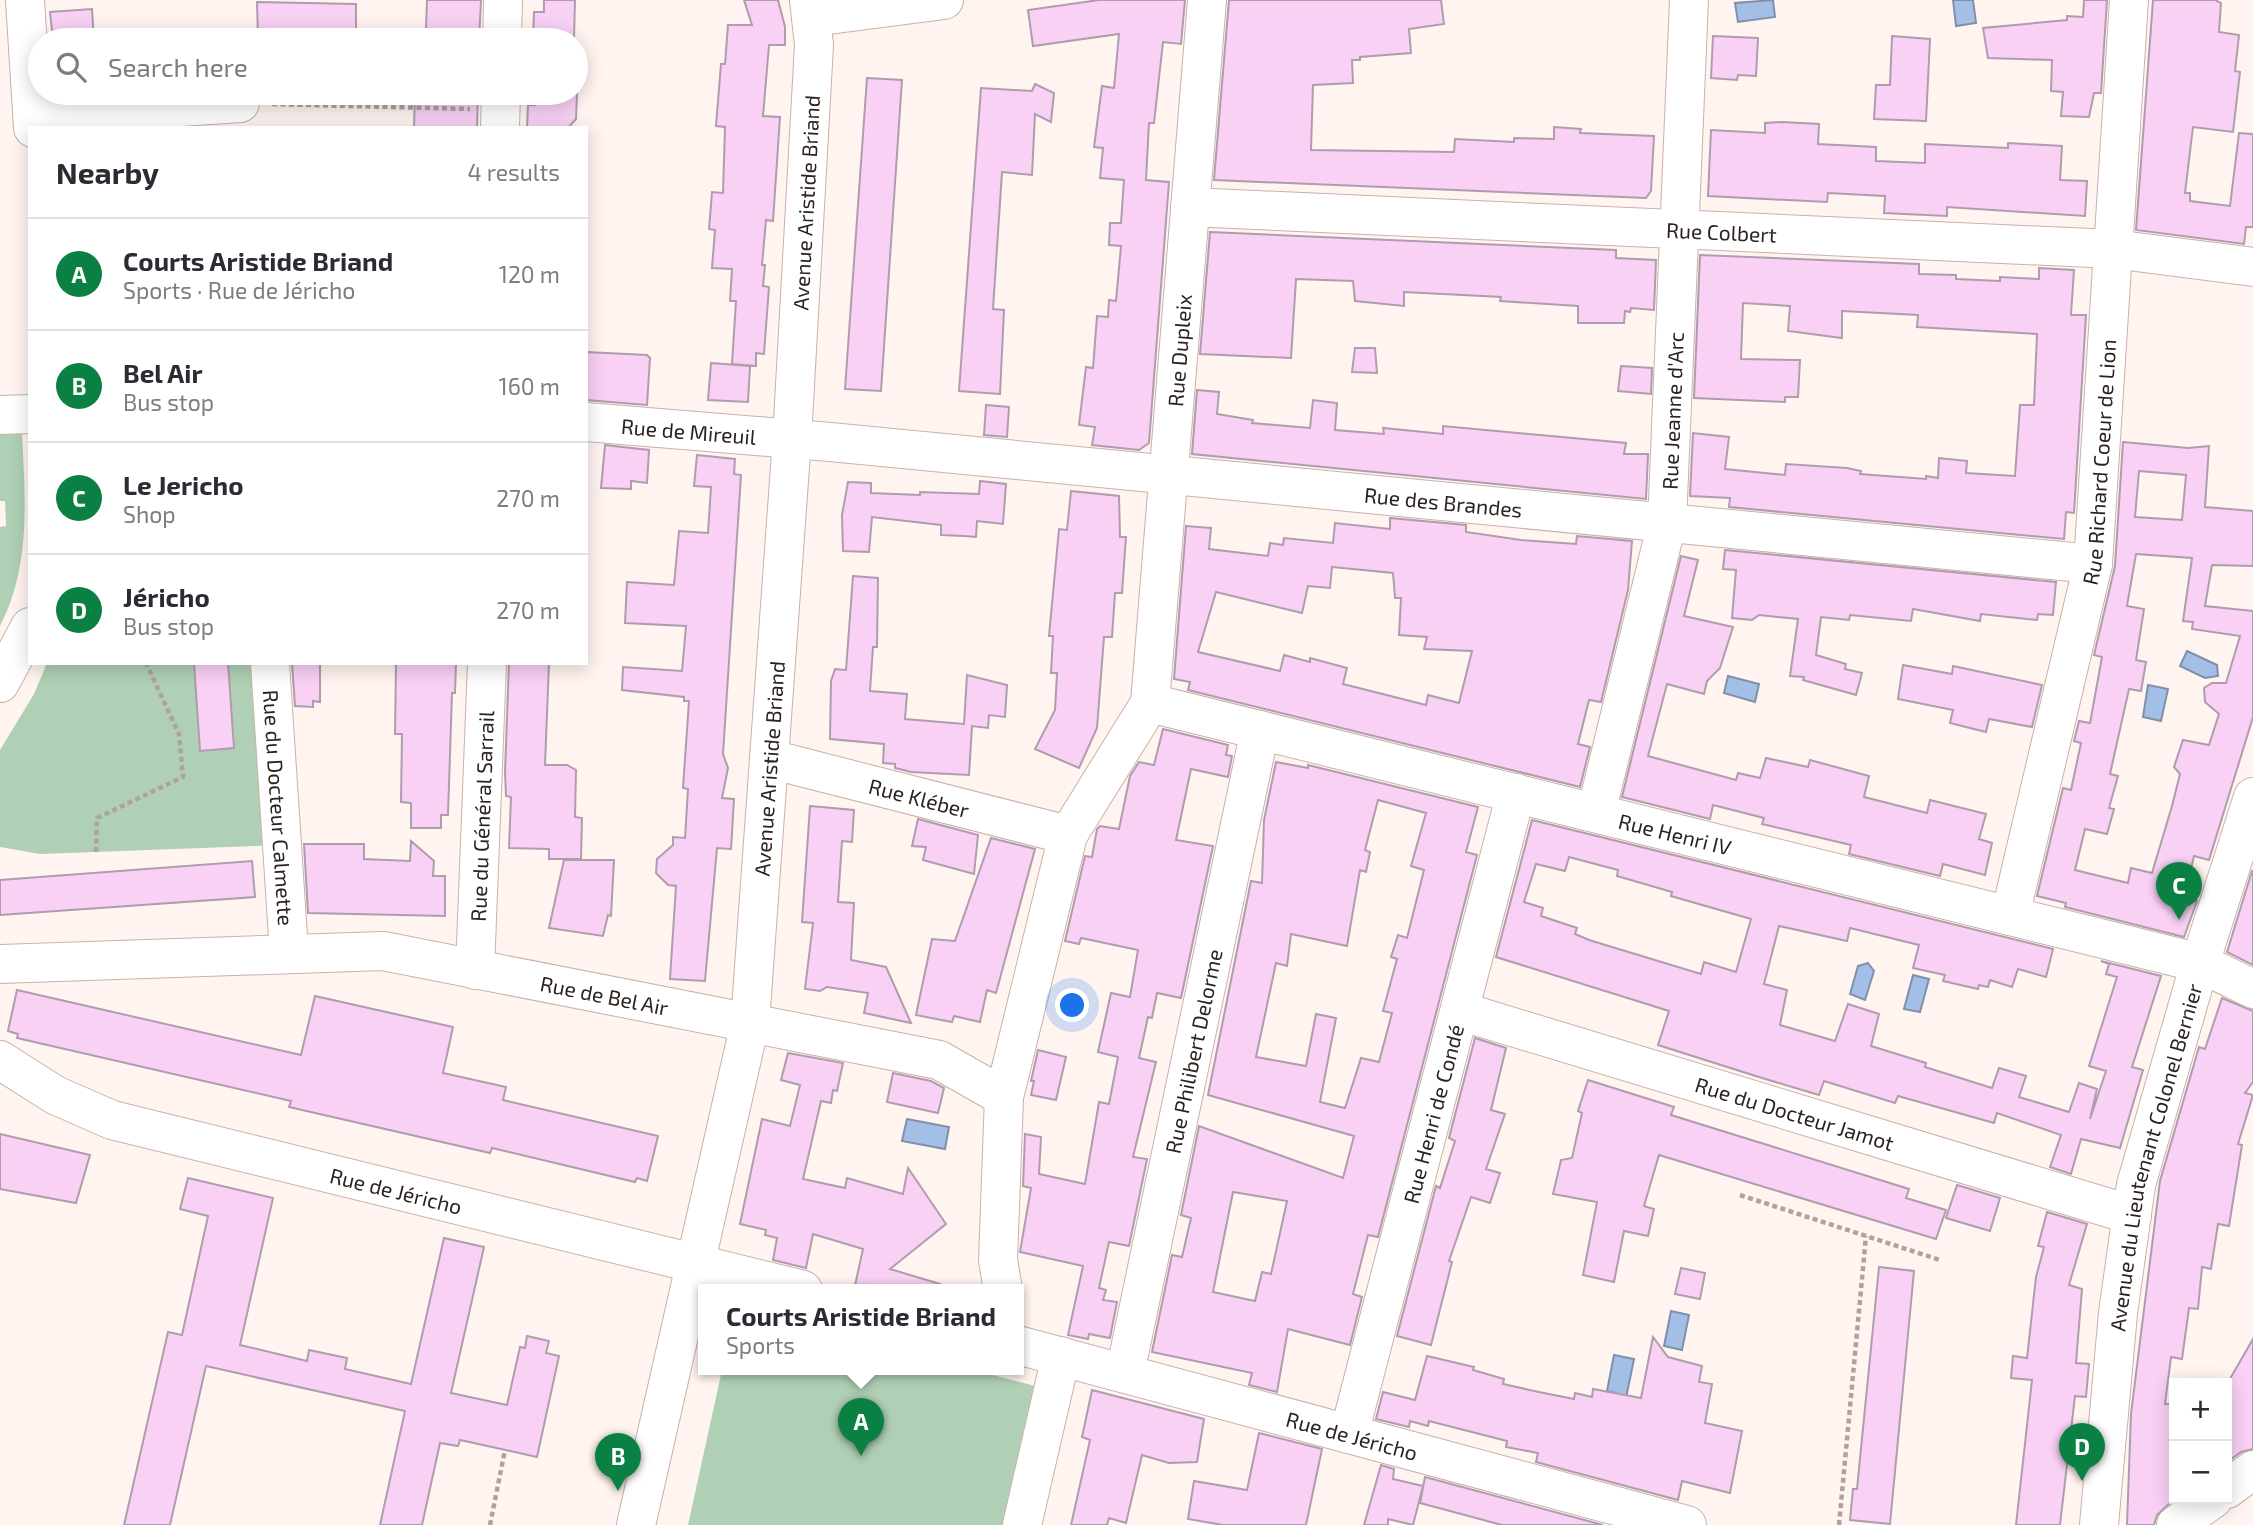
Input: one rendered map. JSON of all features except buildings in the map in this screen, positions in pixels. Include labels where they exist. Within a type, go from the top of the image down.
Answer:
[{"type":"street","points":[[25,0],[28,46]]},
{"type":"street","points":[[502,28],[503,0]]},
{"type":"street","points":[[811,9],[944,0]]},
{"type":"street","name":"Rue Dupleix","points":[[1150,703],[1207,0]]},
{"type":"street","name":"Rue Jeanne d'Arc","points":[[1596,813],[1667,523],[1689,0]]},
{"type":"street","name":"Rue Richard Coeur de Lion","points":[[2010,916],[2093,564],[2129,0]]},
{"type":"street","name":"Avenue Aristide Briand","points":[[636,1525],[750,1023],[792,439],[814,45],[811,9]]},
{"type":"street","points":[[33,122],[218,105]]},
{"type":"street","name":"Rue Colbert","points":[[1190,207],[2113,249],[2253,267]]},
{"type":"street","points":[[0,415],[28,414]]},
{"type":"street","name":"Rue de Mireuil","points":[[588,422],[792,439]]},
{"type":"street","name":"Rue des Brandes","points":[[792,439],[2093,564]]},
{"type":"street","points":[[0,683],[28,631]]},
{"type":"street","name":"Rue du Docteur Calmette","points":[[270,665],[289,952]]},
{"type":"street","name":"Rue du Général Sarrail","points":[[475,970],[487,665]]},
{"type":"street","points":[[1002,1284],[998,1260],[1004,1097],[1068,835],[1150,703]]},
{"type":"street","name":"Rue Henri IV","points":[[1150,703],[2200,963],[2253,989]]},
{"type":"street","name":"Rue Philibert Delorme","points":[[1125,1373],[1261,730]]},
{"type":"street","name":"Rue Kléber","points":[[770,759],[1068,835]]},
{"type":"street","name":"Rue Henri de Condé","points":[[1349,1434],[1516,793]]},
{"type":"street","name":"Avenue du Lieutenant Colonel Bernier","points":[[2099,1525],[2118,1313],[2136,1185],[2200,963],[2253,797]]},
{"type":"street","name":"Rue de Bel Air","points":[[3,969],[289,952],[383,951],[939,1060],[1004,1097]]},
{"type":"street","name":"Rue du Docteur Jamot","points":[[1460,1011],[2132,1215]]},
{"type":"street","name":"Rue de Jéricho","points":[[0,1060],[55,1095],[113,1120],[779,1284]]},
{"type":"street","points":[[1022,1525],[1031,1345]]},
{"type":"street","name":"Rue de Jéricho","points":[[1031,1345],[1125,1373],[1687,1525]]},
{"type":"street","points":[[2232,1485],[2253,1470]]},
{"type":"street","points":[[2176,1525],[2206,1504]]},
{"type":"path","points":[[314,105],[500,110]]},
{"type":"path","points":[[96,852],[97,818],[183,777],[179,734],[147,665]]},
{"type":"path","points":[[1740,1195],[1940,1260]]},
{"type":"path","points":[[1839,1525],[1866,1236]]},
{"type":"path","points":[[490,1525],[505,1450]]},
{"type":"green space","points":[[21,414],[25,495],[22,549],[11,601],[0,626],[0,527],[6,526],[5,501],[0,501],[0,415]]},
{"type":"green space","points":[[46,665],[270,665],[281,845],[40,854],[0,847],[0,750],[34,694]]},
{"type":"green space","points":[[721,1375],[992,1375],[1035,1386],[1004,1525],[688,1525]]},
{"type":"water","points":[[1773,0],[1775,17],[1738,22],[1735,3]]},
{"type":"water","points":[[1953,0],[1973,0],[1976,23],[1956,26]]},
{"type":"water","points":[[2187,651],[2217,665],[2218,676],[2205,678],[2180,666]]},
{"type":"water","points":[[1728,676],[1759,684],[1755,702],[1724,693]]},
{"type":"water","points":[[2148,685],[2168,689],[2161,721],[2143,717]]},
{"type":"water","points":[[1868,963],[1874,971],[1865,1000],[1850,994],[1858,966]]},
{"type":"water","points":[[1913,975],[1929,979],[1920,1012],[1904,1009]]},
{"type":"water","points":[[907,1119],[949,1127],[945,1149],[902,1141]]},
{"type":"water","points":[[1671,1311],[1689,1315],[1682,1350],[1664,1346]]},
{"type":"water","points":[[1614,1355],[1634,1359],[1625,1403],[1615,1400],[1616,1393],[1607,1391]]},
{"type":"place","name":"Le Jericho","points":[[2179,920]]},
{"type":"place","name":"Courts Aristide Briand","points":[[861,1456]]},
{"type":"place","name":"Jéricho","points":[[2082,1481]]},
{"type":"place","name":"Bel Air","points":[[618,1491]]}]
